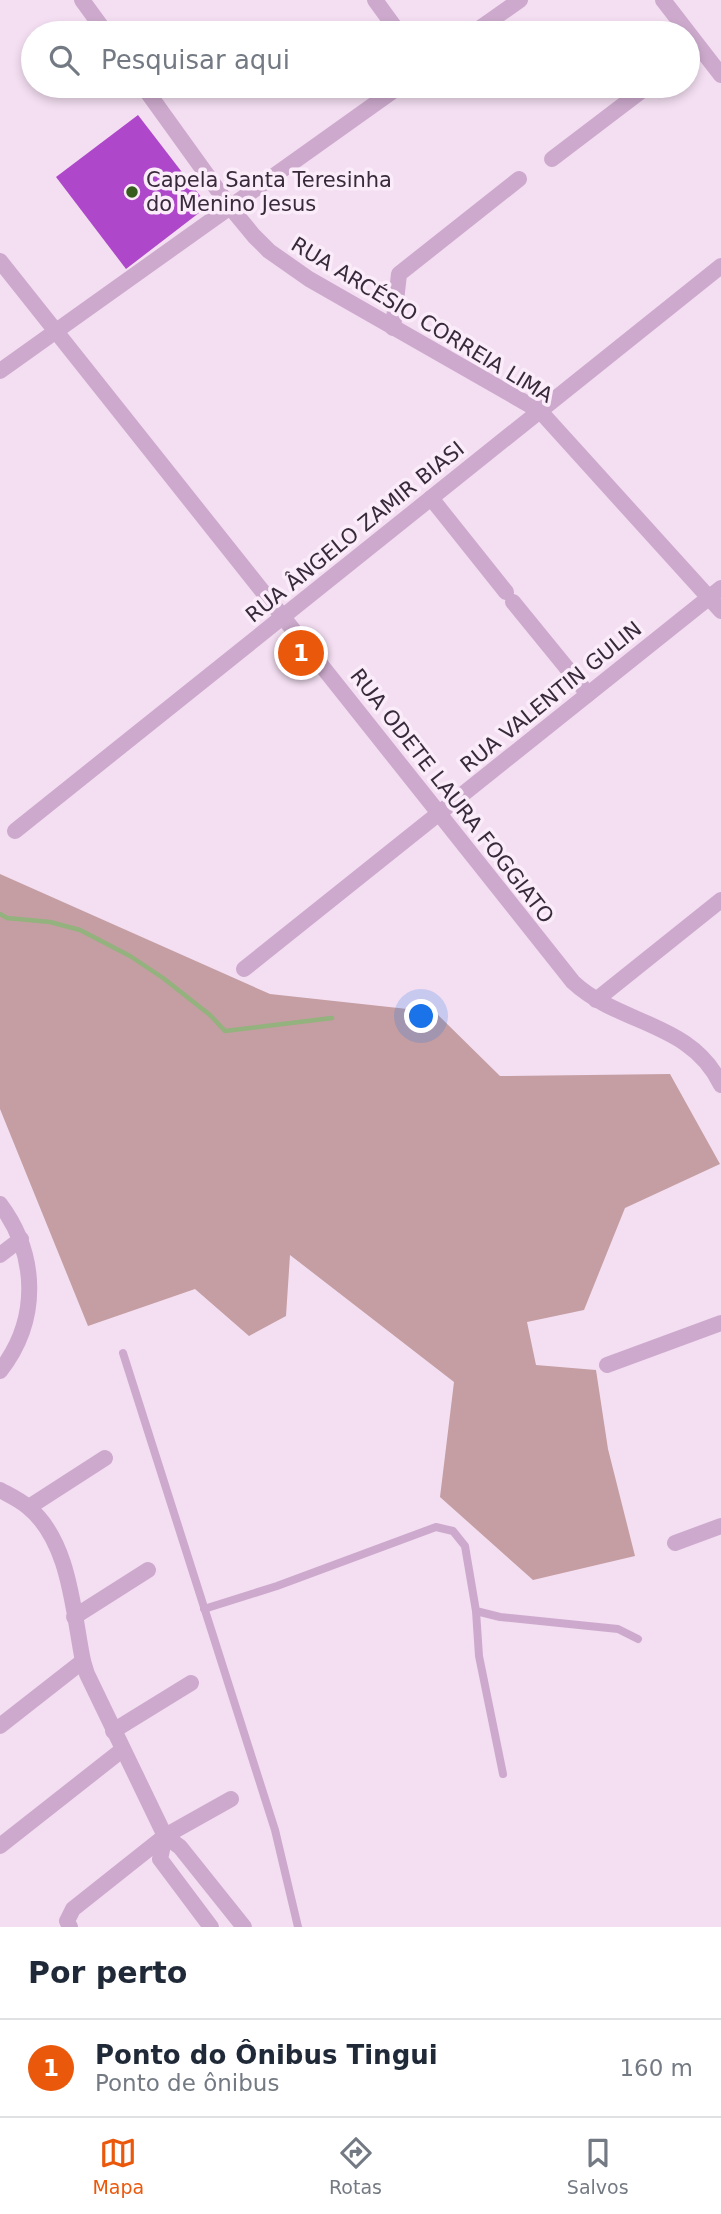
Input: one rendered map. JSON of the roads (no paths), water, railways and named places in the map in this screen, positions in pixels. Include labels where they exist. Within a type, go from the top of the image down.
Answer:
[{"type":"street","points":[[82,0],[97,21]]},
{"type":"street","points":[[375,0],[390,21]]},
{"type":"street","points":[[490,21],[520,0]]},
{"type":"street","points":[[663,0],[675,21]]},
{"type":"street","points":[[700,57],[721,75]]},
{"type":"street","name":"RUA ARCÉSIO CORREIA LIMA","points":[[152,98],[254,236],[289,267],[540,411],[715,593],[721,611]]},
{"type":"street","points":[[0,371],[383,98]]},
{"type":"street","points":[[552,159],[632,98]]},
{"type":"street","points":[[393,328],[399,274],[519,179]]},
{"type":"street","name":"RUA ODETE LAURA FOGGIATO","points":[[0,261],[573,982],[596,1000],[685,1042],[703,1056],[721,1085]]},
{"type":"street","name":"RUA ÂNGELO ZAMIR BIASI","points":[[15,831],[721,266]]},
{"type":"street","points":[[430,499],[588,694]]},
{"type":"street","name":"RUA VALENTIN GULIN","points":[[244,969],[715,593]]},
{"type":"street","points":[[596,1000],[721,900]]},
{"type":"street","points":[[0,1204],[21,1239],[28,1265],[30,1289],[26,1317],[18,1342],[0,1371]]},
{"type":"street","points":[[0,1255],[21,1239]]},
{"type":"street","points":[[607,1366],[721,1323]]},
{"type":"street","points":[[29,1507],[105,1458]]},
{"type":"street","points":[[0,1490],[29,1507],[58,1546],[83,1661],[113,1731],[165,1836],[180,1847],[244,1927]]},
{"type":"street","points":[[675,1543],[721,1526]]},
{"type":"street","points":[[74,1617],[148,1570]]},
{"type":"street","points":[[0,1726],[83,1661]]},
{"type":"street","points":[[113,1731],[191,1683]]},
{"type":"street","points":[[0,1846],[122,1750]]},
{"type":"street","points":[[70,1927],[67,1921],[73,1909],[165,1836],[231,1799]]},
{"type":"street","points":[[165,1836],[160,1859],[211,1927]]},
{"type":"street","points":[[195,1906],[215,1892]]},
{"type":"lane","points":[[123,1353],[275,1830],[298,1927]]},
{"type":"lane","points":[[204,1609],[277,1586],[436,1527],[453,1531],[465,1546],[476,1611],[479,1656],[503,1774]]},
{"type":"lane","points":[[476,1611],[500,1617],[618,1629],[638,1639]]},
{"type":"waterway","points":[[0,914],[7,918],[50,922],[80,930],[130,956],[163,978],[210,1015],[225,1031],[332,1018]]},
{"type":"place","name":"Capela Santa Teresinha do Menino Jesus","points":[[132,192]]},
{"type":"place","name":"Ponto do Ônibus Tingui","points":[[301,653]]}]
